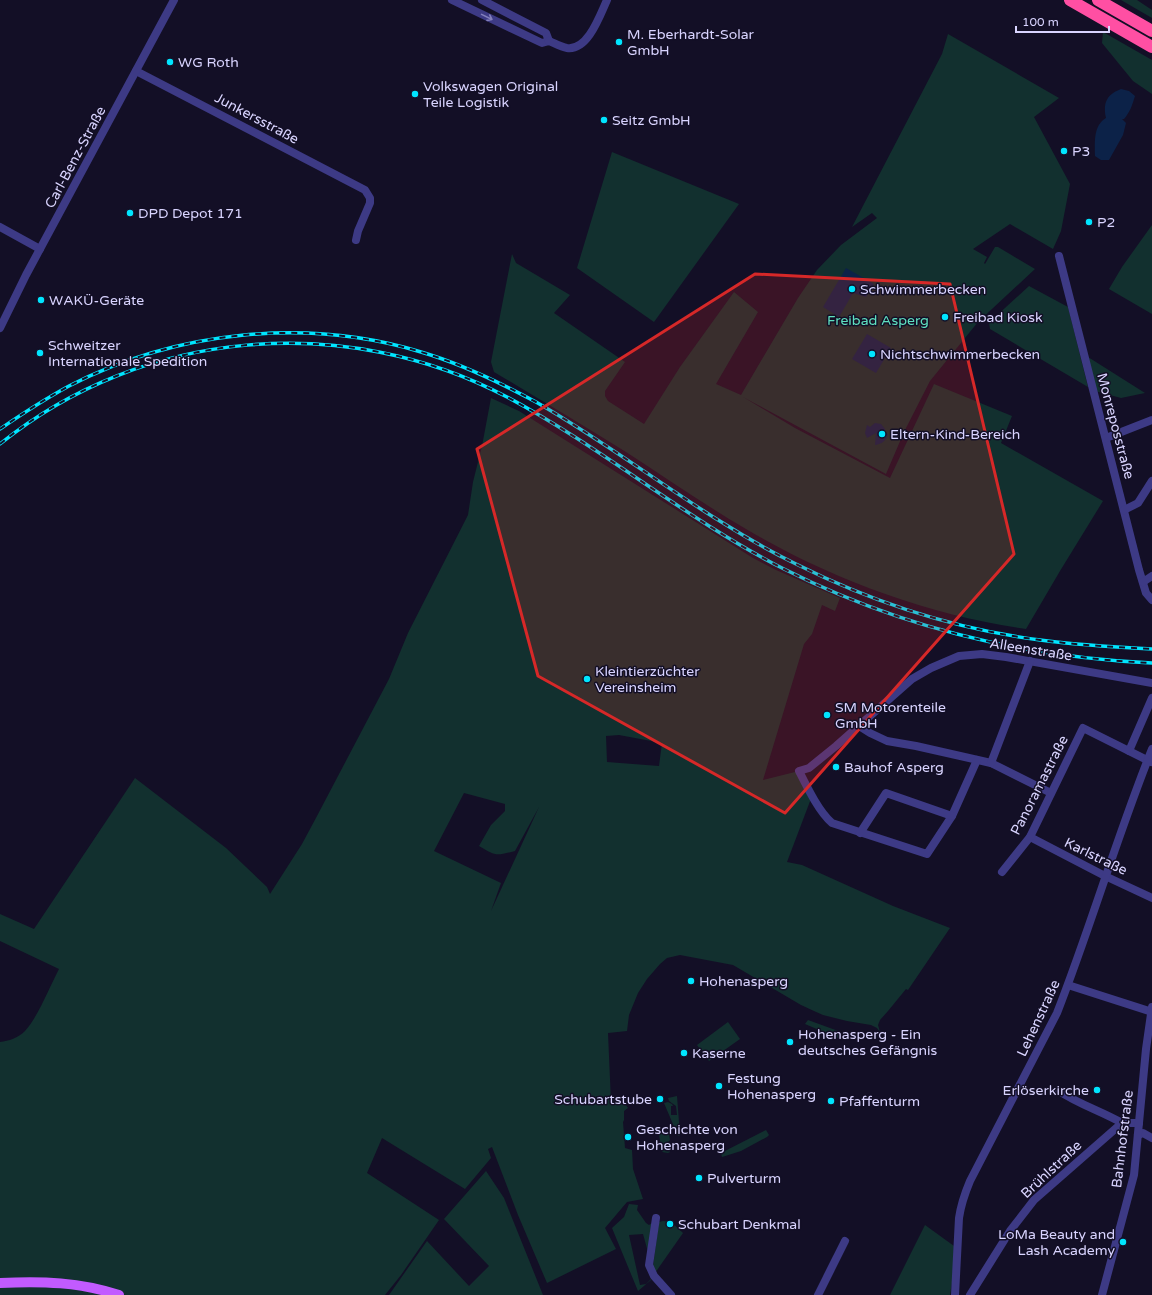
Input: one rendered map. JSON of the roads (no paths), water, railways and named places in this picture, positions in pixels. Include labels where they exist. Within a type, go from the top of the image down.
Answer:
[{"type":"highway","points":[[1070,0],[1152,47]]},
{"type":"highway","points":[[1098,0],[1152,31]]},
{"type":"main road","points":[[0,1283],[56,1282],[88,1286],[119,1295]]},
{"type":"street","name":"Carl-Benz-Straße","points":[[0,328],[40,249],[174,0]]},
{"type":"street","points":[[452,0],[542,43],[549,41],[567,48],[578,47],[587,37],[596,25],[607,0]]},
{"type":"street","points":[[482,0],[546,33],[549,41]]},
{"type":"street","name":"Junkersstraße","points":[[136,71],[364,190],[370,198],[370,204],[358,231],[356,240]]},
{"type":"street","points":[[0,227],[40,249]]},
{"type":"street","name":"Monreposstraße","points":[[1059,256],[1143,582],[1146,593],[1152,600]]},
{"type":"street","points":[[1106,438],[1152,420]]},
{"type":"street","points":[[1124,510],[1138,503],[1152,481]]},
{"type":"street","points":[[1143,582],[1152,576]]},
{"type":"street","name":"Alleenstraße","points":[[860,833],[836,825],[829,821],[812,796],[799,772],[809,768],[836,746],[912,679],[931,668],[959,656],[982,654],[1152,683]]},
{"type":"street","points":[[991,763],[1030,661]]},
{"type":"street","points":[[1150,761],[1129,751],[1152,698]]},
{"type":"street","points":[[859,726],[887,741],[991,763],[1051,793]]},
{"type":"street","name":"Panoramastraße","points":[[1002,872],[1030,837],[1083,728],[1129,751]]},
{"type":"street","name":"Lehenstraße","points":[[955,1295],[959,1218],[964,1195],[1057,1013],[1105,876],[1150,761],[1152,749]]},
{"type":"street","points":[[952,816],[886,793],[860,833],[927,854],[952,816],[977,760]]},
{"type":"street","name":"Karlstraße","points":[[1030,837],[1105,876],[1152,898]]},
{"type":"street","points":[[1068,985],[1152,1010]]},
{"type":"street","name":"Bahnhofstraße","points":[[1102,1295],[1134,1175],[1152,1010]]},
{"type":"street","points":[[1059,1091],[1068,1097],[1102,1112],[1122,1123],[1139,1124]]},
{"type":"street","name":"Brühlstraße","points":[[970,1295],[1010,1231],[1034,1200],[1122,1123]]},
{"type":"street","points":[[1138,1135],[1143,1133],[1152,1138]]},
{"type":"street","points":[[656,1218],[649,1265],[654,1276],[671,1295]]},
{"type":"street","points":[[818,1295],[845,1241]]},
{"type":"water","points":[[1121,89],[1129,91],[1135,96],[1132,106],[1124,119],[1122,119],[1126,123],[1123,135],[1109,160],[1101,160],[1095,156],[1095,140],[1097,130],[1102,121],[1106,118],[1105,104],[1107,100],[1112,94]]},
{"type":"water","name":"Schwimmerbecken","points":[[846,268],[874,284],[866,297],[853,293],[839,317],[823,307]]},
{"type":"water","name":"Nichtschwimmerbecken","points":[[867,334],[891,348],[876,373],[852,359]]},
{"type":"water","name":"Eltern-Kind-Bereich","points":[[875,423],[881,424],[885,429],[885,433],[888,434],[883,442],[875,445],[876,433],[867,438],[865,433],[867,425],[870,427]]},
{"type":"railway","points":[[0,429],[60,391],[110,367],[153,353],[197,342],[242,335],[287,333],[333,335],[377,341],[421,352],[451,362],[480,374],[536,402],[601,442],[729,527],[762,546],[825,578],[884,602],[945,621],[1008,635],[1068,643],[1152,649]]},
{"type":"railway","points":[[0,444],[56,405],[117,376],[181,356],[247,345],[314,344],[380,352],[445,370],[507,397],[577,438],[713,529],[748,550],[784,569],[872,607],[917,623],[963,636],[1010,646],[1104,660],[1152,663]]},
{"type":"place","name":"M. Eberhardt-Solar GmbH","points":[[619,42]]},
{"type":"place","name":"WG Roth","points":[[170,62]]},
{"type":"place","name":"Volkswagen Original Teile Logistik","points":[[415,94]]},
{"type":"place","name":"Seitz GmbH","points":[[604,120]]},
{"type":"place","name":"P3","points":[[1064,151]]},
{"type":"place","name":"DPD Depot 171","points":[[130,213]]},
{"type":"place","name":"P2","points":[[1089,222]]},
{"type":"place","name":"Schwimmerbecken","points":[[852,289]]},
{"type":"place","name":"WAKÜ-Geräte","points":[[41,300]]},
{"type":"place","name":"Freibad Kiosk","points":[[945,317]]},
{"type":"place","name":"Schweitzer Internationale Spedition","points":[[40,353]]},
{"type":"place","name":"Nichtschwimmerbecken","points":[[872,354]]},
{"type":"place","name":"Eltern-Kind-Bereich","points":[[882,434]]},
{"type":"place","name":"Kleintierzüchter Vereinsheim","points":[[587,679]]},
{"type":"place","name":"SM Motorenteile GmbH","points":[[827,715]]},
{"type":"place","name":"Bauhof Asperg","points":[[836,767]]},
{"type":"place","name":"Hohenasperg","points":[[691,981]]},
{"type":"place","name":"Hohenasperg - Ein deutsches Gefängnis","points":[[790,1042]]},
{"type":"place","name":"Kaserne","points":[[684,1053]]},
{"type":"place","name":"Festung Hohenasperg","points":[[719,1086]]},
{"type":"place","name":"Erlöserkirche","points":[[1097,1090]]},
{"type":"place","name":"Schubartstube","points":[[660,1099]]},
{"type":"place","name":"Pfaffenturm","points":[[831,1101]]},
{"type":"place","name":"Geschichte von Hohenasperg","points":[[628,1137]]},
{"type":"place","name":"Pulverturm","points":[[699,1178]]},
{"type":"place","name":"Schubart Denkmal","points":[[670,1224]]},
{"type":"place","name":"LoMa Beauty and Lash Academy","points":[[1123,1242]]},
{"type":"park label","name":"Freibad Asperg","points":[[878,320]]}]
